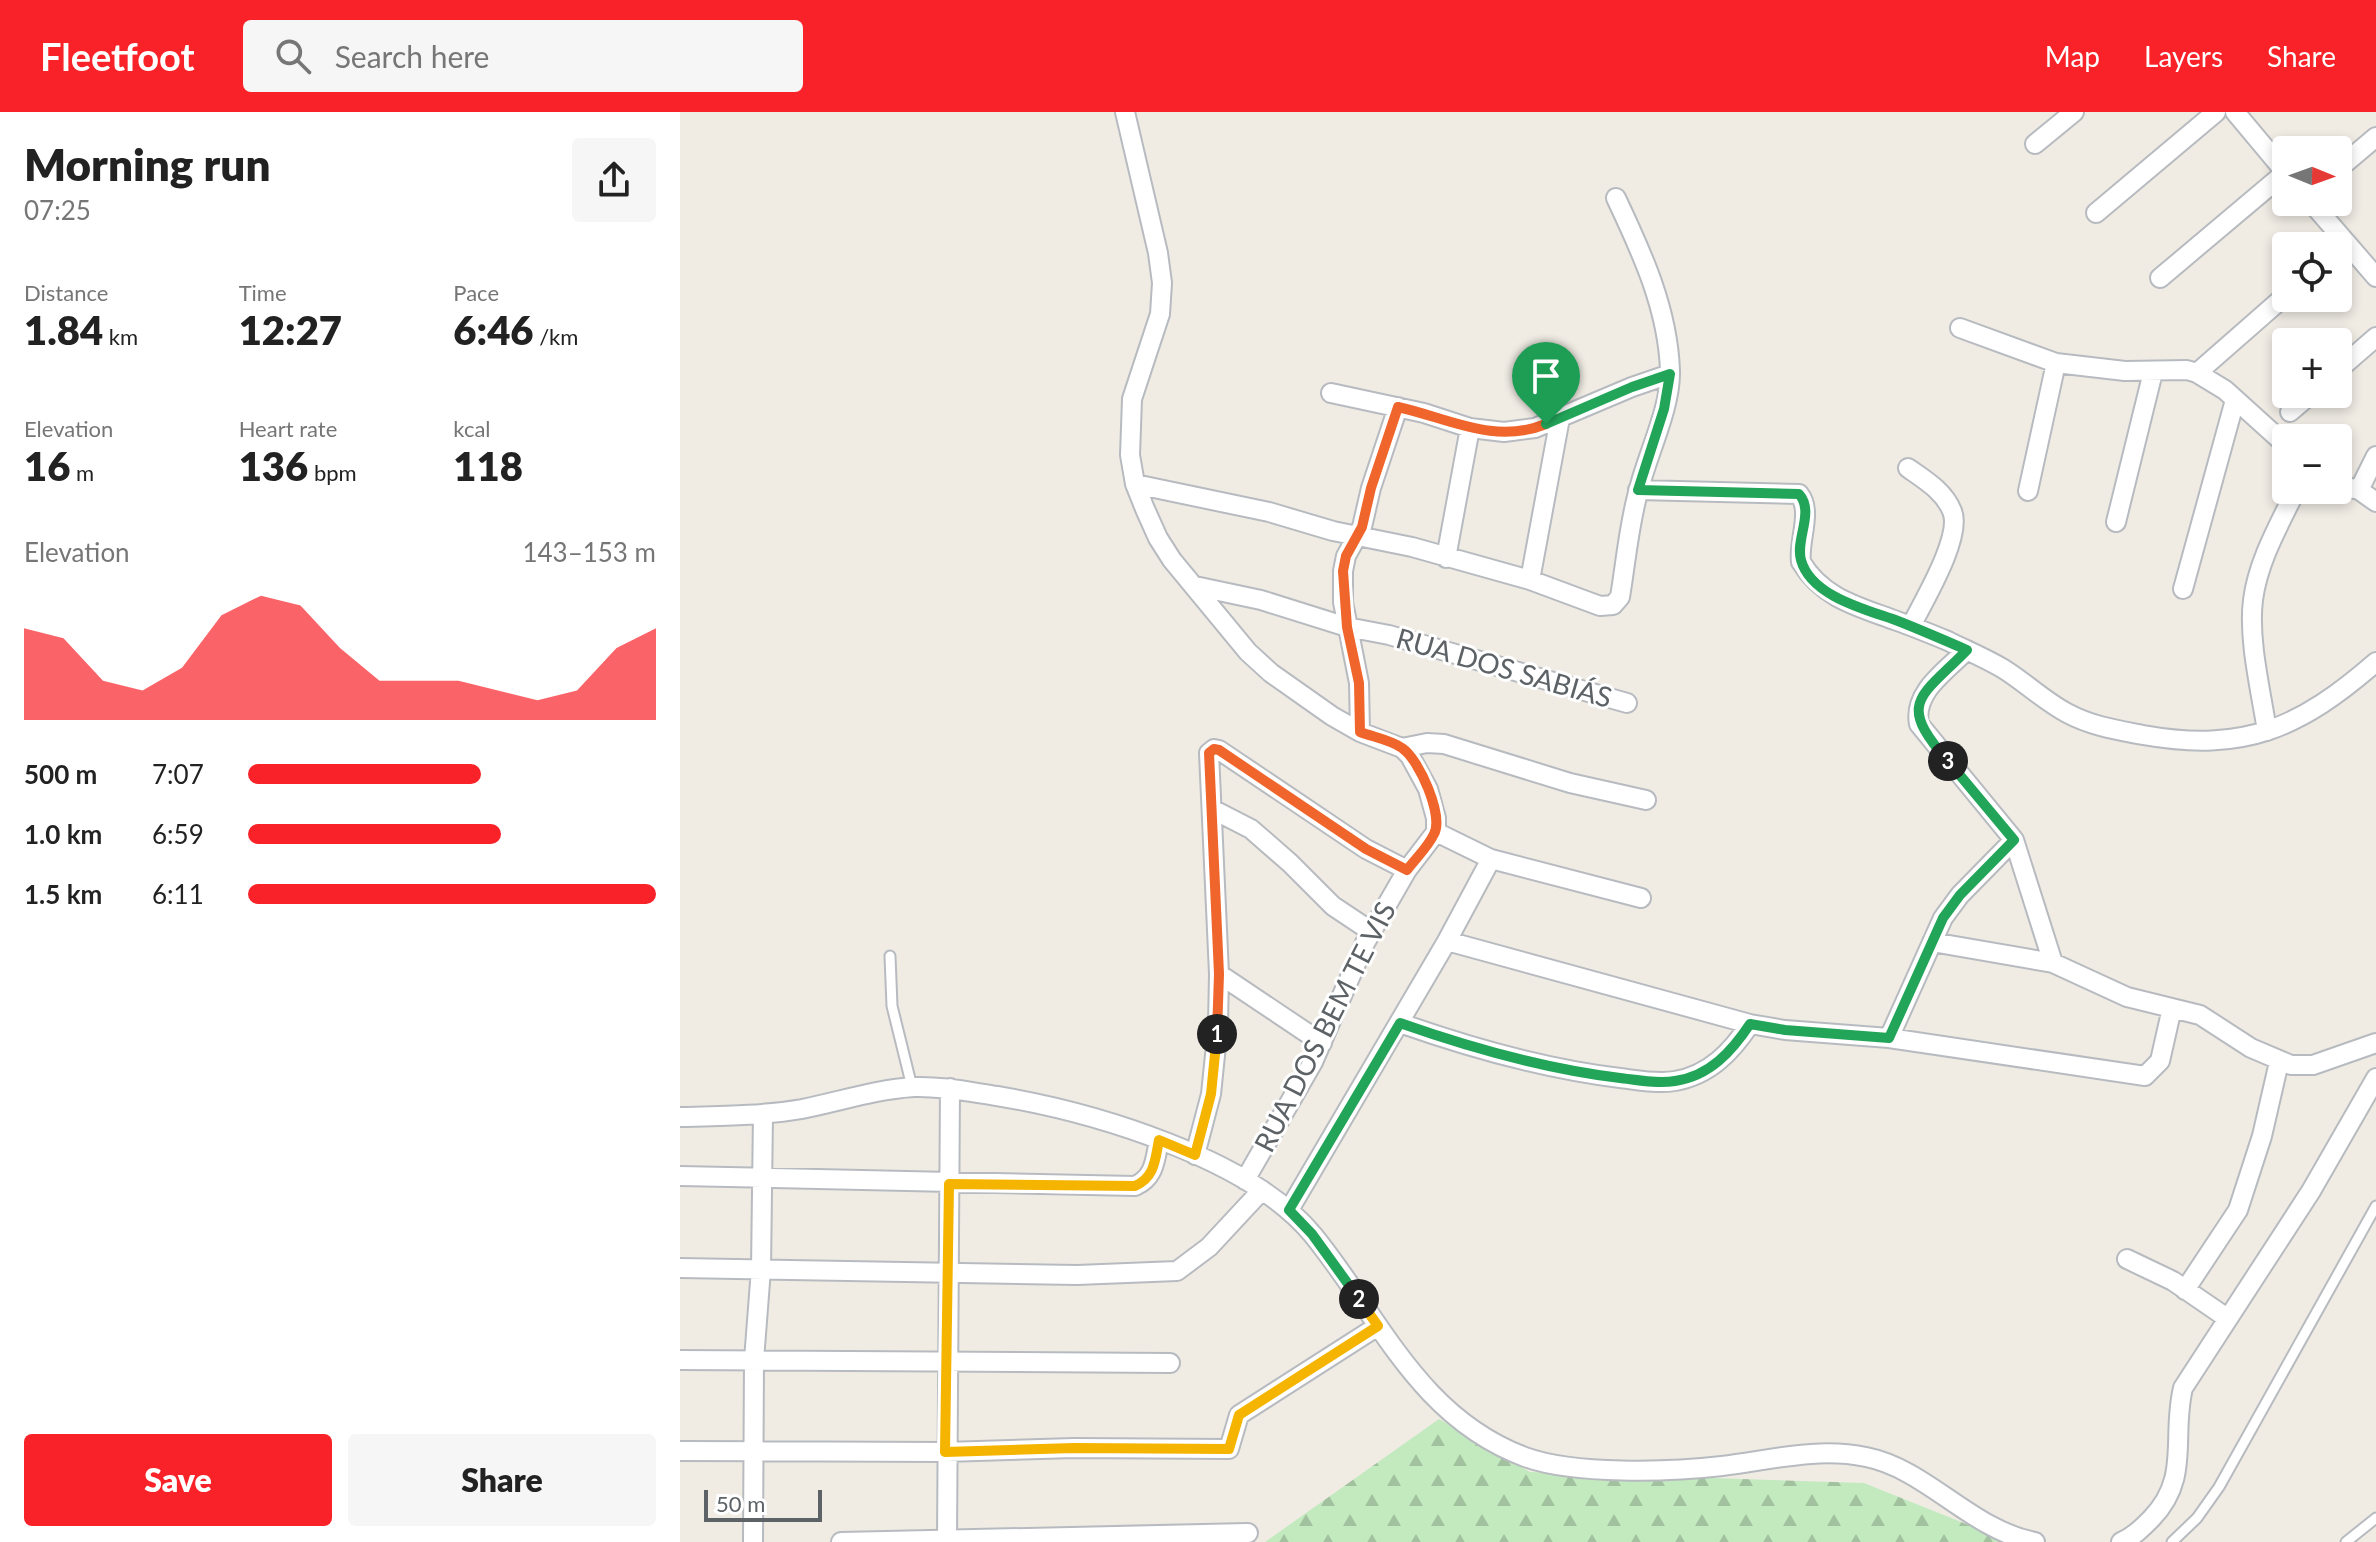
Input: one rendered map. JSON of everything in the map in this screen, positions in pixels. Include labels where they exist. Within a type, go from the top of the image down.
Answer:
[{"type":"street","points":[[1125,112],[1158,253],[1163,299],[1132,399],[1130,455],[1135,484],[1158,538],[1248,652],[1271,673],[1332,716],[1360,732],[1402,748],[1419,770],[1428,789],[1436,818],[1436,832],[1491,859],[1641,898]]},
{"type":"street","points":[[2035,144],[2074,112]]},
{"type":"street","points":[[2096,213],[2216,112]]},
{"type":"street","points":[[2235,112],[2272,156]]},
{"type":"street","points":[[2352,157],[2376,137]]},
{"type":"street","points":[[2160,278],[2272,184]]},
{"type":"street","points":[[1135,484],[1269,512],[1412,547],[1530,580],[1600,606],[1613,605],[1620,597],[1638,490],[1664,409],[1670,374],[1661,309],[1654,286],[1616,198]]},
{"type":"street","points":[[2352,255],[2376,277]]},
{"type":"street","points":[[2197,373],[2272,307]]},
{"type":"street","points":[[1960,328],[2056,363],[2096,369],[2187,370],[2197,373],[2225,390],[2272,433]]},
{"type":"street","points":[[2352,358],[2376,337]]},
{"type":"street","points":[[2028,491],[2056,363]]},
{"type":"street","points":[[2116,522],[2153,372]]},
{"type":"street","points":[[1331,393],[1424,413],[1470,428],[1504,432],[1526,430],[1670,374]]},
{"type":"street","points":[[2183,589],[2235,400]]},
{"type":"street","points":[[1360,732],[1359,683],[1347,627],[1343,571],[1346,556],[1358,536],[1398,407]]},
{"type":"street","points":[[2290,412],[2295,408]]},
{"type":"street","points":[[1530,580],[1560,418]]},
{"type":"street","points":[[1446,558],[1470,428]]},
{"type":"street","points":[[2359,490],[2376,456]]},
{"type":"street","points":[[1908,468],[1939,492],[1953,512],[1955,523],[1940,567],[1911,626]]},
{"type":"street","points":[[2352,488],[2376,502]]},
{"type":"street","points":[[1638,490],[1799,494],[1805,502],[1801,562],[1814,579],[1847,604],[1967,650],[2004,669],[2068,714],[2101,727],[2172,740],[2238,739],[2296,721],[2319,708],[2376,662]]},
{"type":"street","points":[[2267,731],[2253,625],[2253,602],[2266,554],[2289,504]]},
{"type":"street","name":"RUA DOS SABIÁS","points":[[1195,586],[1261,600],[1347,627],[1389,635],[1627,703]]},
{"type":"street","points":[[1967,650],[1922,697],[1917,712],[1919,724],[2014,840],[2053,963]]},
{"type":"street","points":[[1402,748],[1427,743],[1444,744],[1570,783],[1646,800]]},
{"type":"street","points":[[1195,1155],[1213,1079],[1219,974],[1209,753],[1214,749],[1366,849],[1407,870]]},
{"type":"street","points":[[1212,809],[1251,829],[1333,906],[1372,932]]},
{"type":"street","name":"RUA DOS BEM TE VIS","points":[[680,1268],[1077,1275],[1177,1271],[1209,1247],[1254,1185],[1322,1043],[1349,976],[1407,870],[1436,832]]},
{"type":"street","points":[[1889,1038],[1943,918],[1960,895],[2014,840]]},
{"type":"street","name":"RUA DOS BEM TE VIS","points":[[1289,1210],[1400,1023],[1491,859]]},
{"type":"street","points":[[1447,941],[1750,1024],[1785,1030],[1889,1038],[2145,1076],[2160,1061],[2172,1008]]},
{"type":"street","points":[[1932,942],[2053,963],[2127,997],[2200,1015],[2279,1062],[2313,1065],[2376,1043]]},
{"type":"street","points":[[1219,974],[1322,1043]]},
{"type":"street","points":[[1400,1023],[1474,1048],[1562,1068],[1603,1076],[1660,1081],[1692,1076],[1716,1064],[1732,1052],[1750,1024]]},
{"type":"street","points":[[2185,1290],[2238,1210],[2262,1136],[2279,1062]]},
{"type":"street","points":[[2121,1542],[2140,1530],[2157,1513],[2173,1488],[2178,1407],[2183,1388],[2311,1191],[2376,1078]]},
{"type":"street","points":[[680,1117],[763,1114],[912,1087],[950,1088],[1079,1113],[1195,1155],[1254,1185],[1289,1210],[1312,1234],[1415,1378],[1438,1404],[1469,1426],[1526,1458],[1587,1468],[1629,1469],[1720,1466],[1832,1452],[1870,1458],[1899,1469],[1987,1525],[2035,1542]]},
{"type":"street","points":[[947,1541],[945,1452],[950,1088]]},
{"type":"street","points":[[753,1542],[754,1360],[761,1269],[763,1114]]},
{"type":"street","points":[[680,1176],[1135,1186],[1148,1179],[1153,1171],[1159,1140]]},
{"type":"street","points":[[2127,1259],[2157,1272],[2227,1318]]},
{"type":"street","points":[[680,1451],[1229,1449],[1239,1415],[1378,1326]]},
{"type":"street","points":[[680,1360],[1170,1363]]},
{"type":"street","points":[[841,1542],[1248,1533]]},
{"type":"lane","points":[[890,956],[892,1006],[912,1087]]},
{"type":"lane","points":[[2172,1542],[2197,1518],[2219,1487],[2376,1206]]},
{"type":"lane","points":[[2346,1542],[2376,1518]]},
{"type":"green space","points":[[1439,1419],[1530,1472],[1864,1483],[2011,1542],[1265,1542]]},
{"type":"route","points":[[1670,374],[1664,409],[1638,490],[1799,494],[1806,508],[1801,562],[1814,579],[1847,604],[1894,619],[1967,650],[1922,697],[1917,712],[1919,724],[2014,840],[1960,895],[1943,918],[1889,1038],[1785,1030],[1750,1024],[1732,1052],[1716,1064],[1692,1076],[1660,1081],[1590,1074],[1534,1062],[1474,1048],[1400,1023],[1289,1210],[1312,1234],[1378,1326],[1239,1415],[1229,1449],[1074,1448],[945,1452],[949,1184],[1135,1186],[1148,1179],[1153,1171],[1159,1140],[1195,1155],[1211,1094],[1218,1026],[1216,870],[1209,753],[1219,750],[1366,849],[1407,870],[1436,832],[1436,818],[1428,789],[1410,756],[1402,748],[1360,732],[1359,683],[1343,602],[1346,556],[1362,527],[1371,488],[1398,407],[1486,431],[1526,430],[1546,424],[1670,374]]}]
